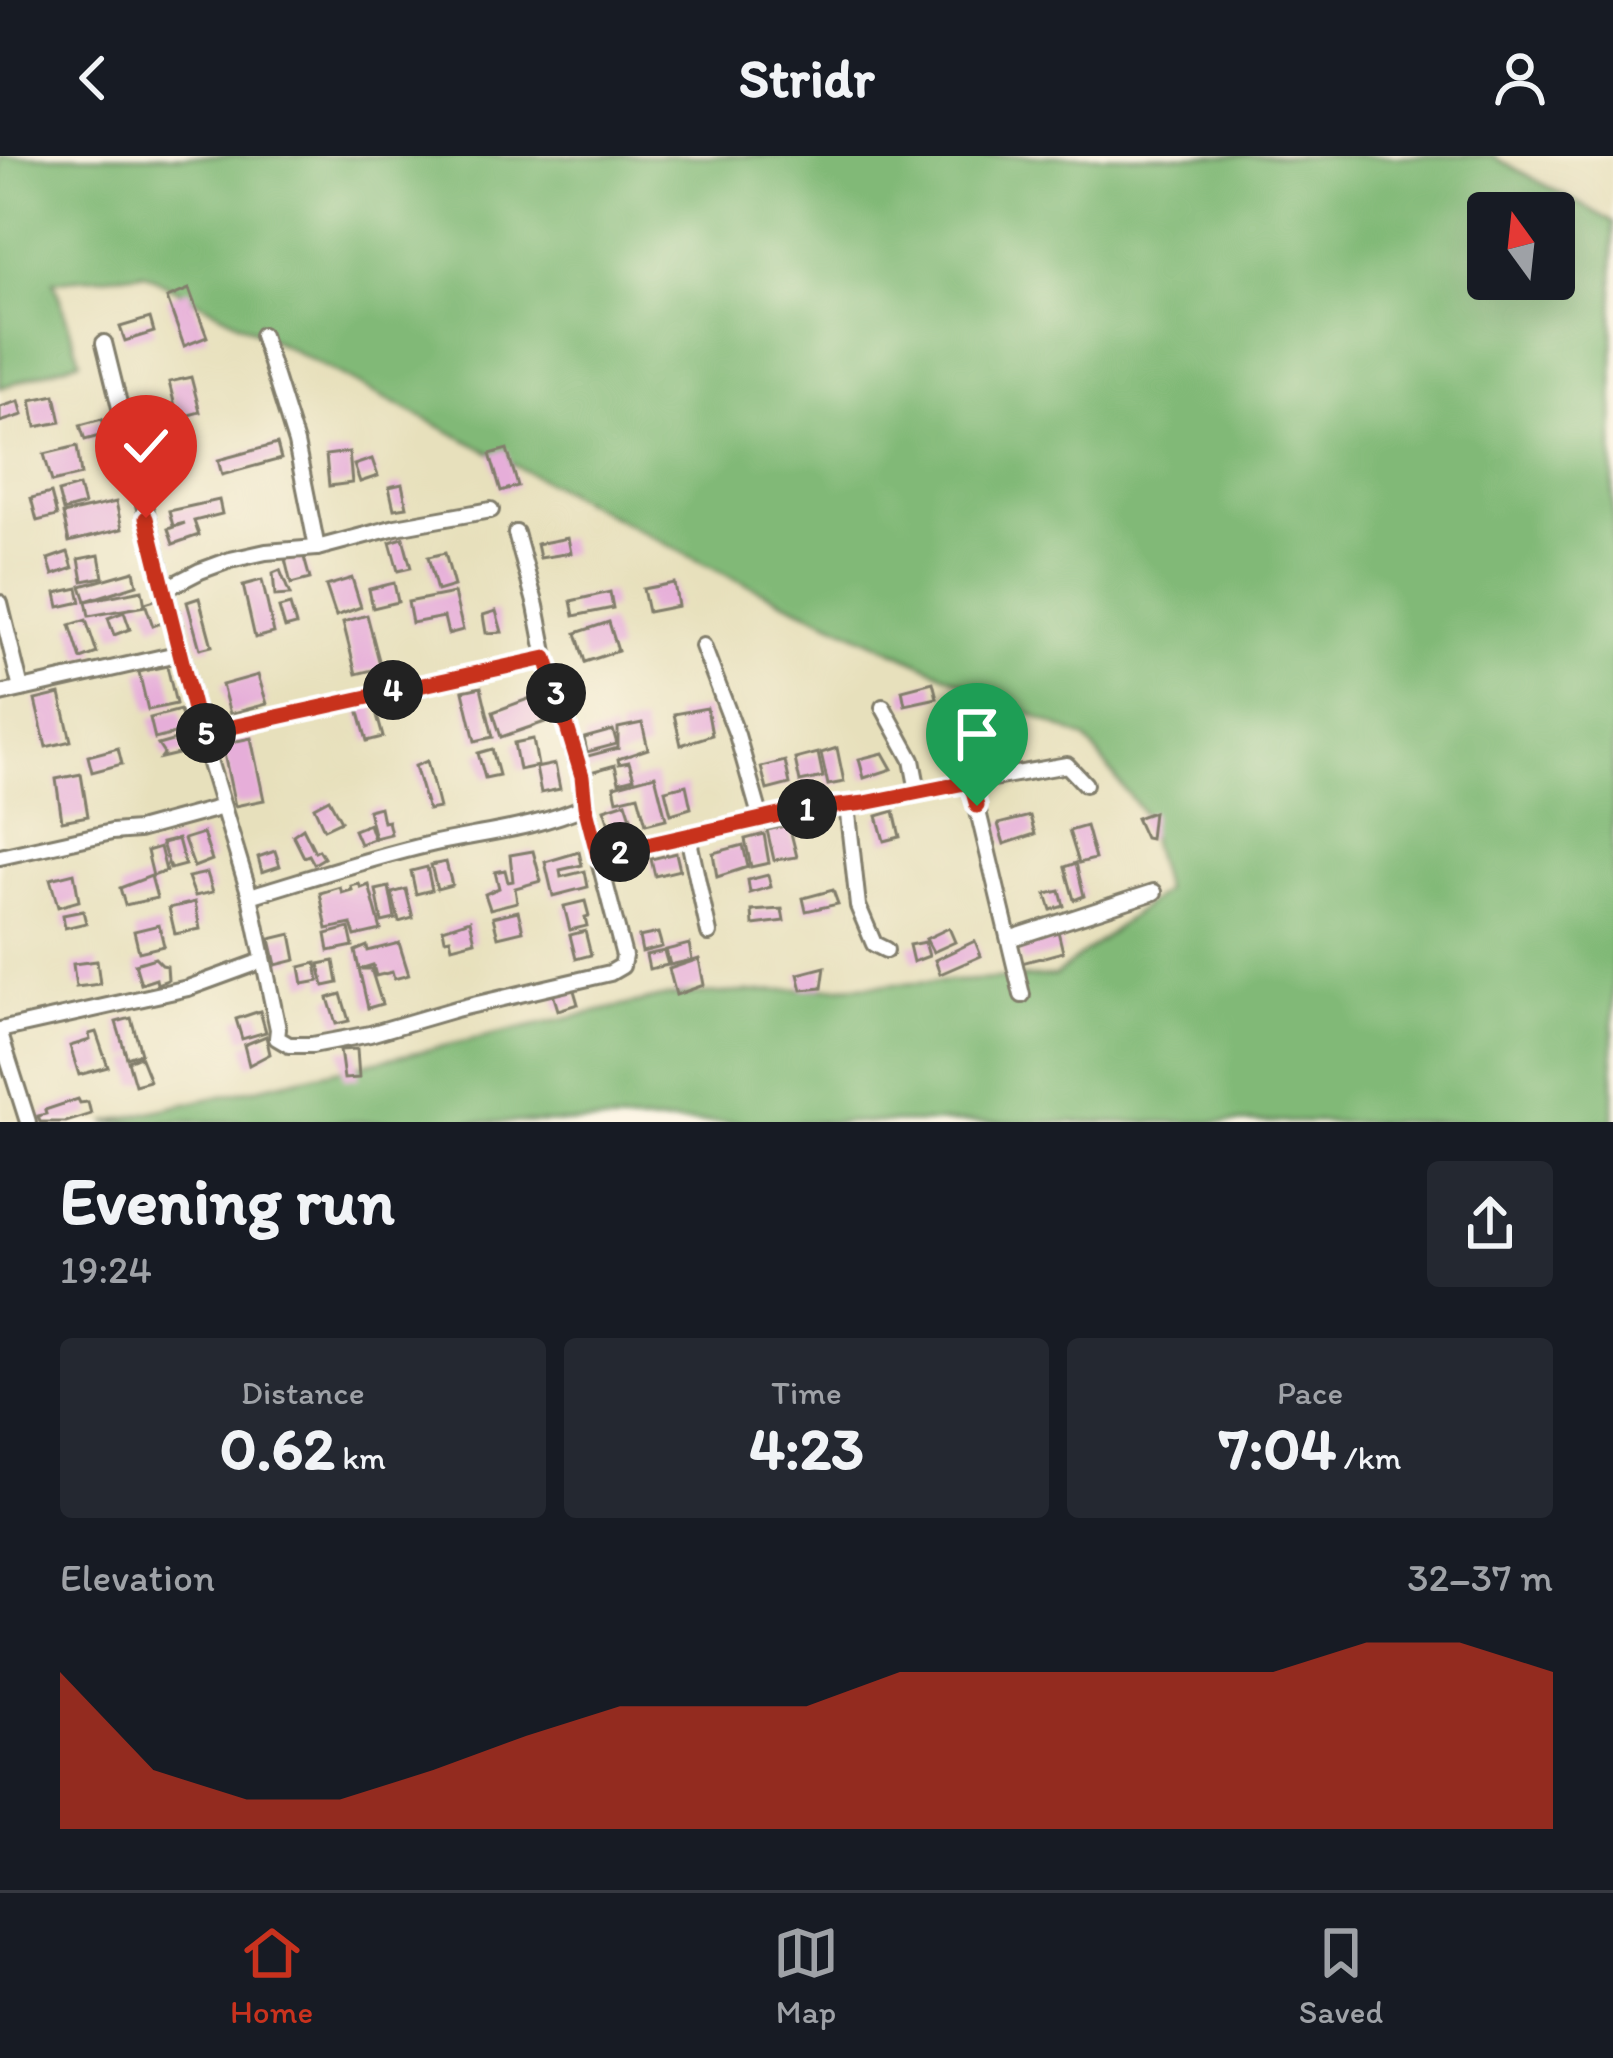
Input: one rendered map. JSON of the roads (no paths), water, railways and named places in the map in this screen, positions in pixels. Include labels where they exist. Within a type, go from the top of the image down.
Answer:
[{"type":"street","points":[[262,335],[291,426],[317,548]]},
{"type":"street","points":[[104,343],[200,734],[250,896],[277,1038],[289,1045],[370,1034],[610,974],[622,966],[625,956],[585,806],[582,776],[546,658],[516,533]]},
{"type":"street","points":[[165,589],[230,560],[317,548],[396,527],[491,510]]},
{"type":"street","points":[[0,603],[21,689]]},
{"type":"street","points":[[703,646],[737,735],[761,819]]},
{"type":"street","points":[[0,694],[181,653]]},
{"type":"street","points":[[200,734],[546,658]]},
{"type":"street","points":[[883,706],[912,760],[918,791]]},
{"type":"street","points":[[598,856],[801,810],[1066,765],[1085,784]]},
{"type":"street","points":[[970,782],[1022,995]]},
{"type":"street","points":[[848,805],[857,906],[874,944],[886,950]]},
{"type":"street","points":[[250,896],[585,806]]},
{"type":"street","points":[[0,857],[138,830],[223,807]]},
{"type":"street","points":[[688,836],[709,933]]},
{"type":"street","points":[[1009,939],[1154,892]]},
{"type":"street","points":[[28,1122],[0,1032],[188,988],[262,961]]}]
